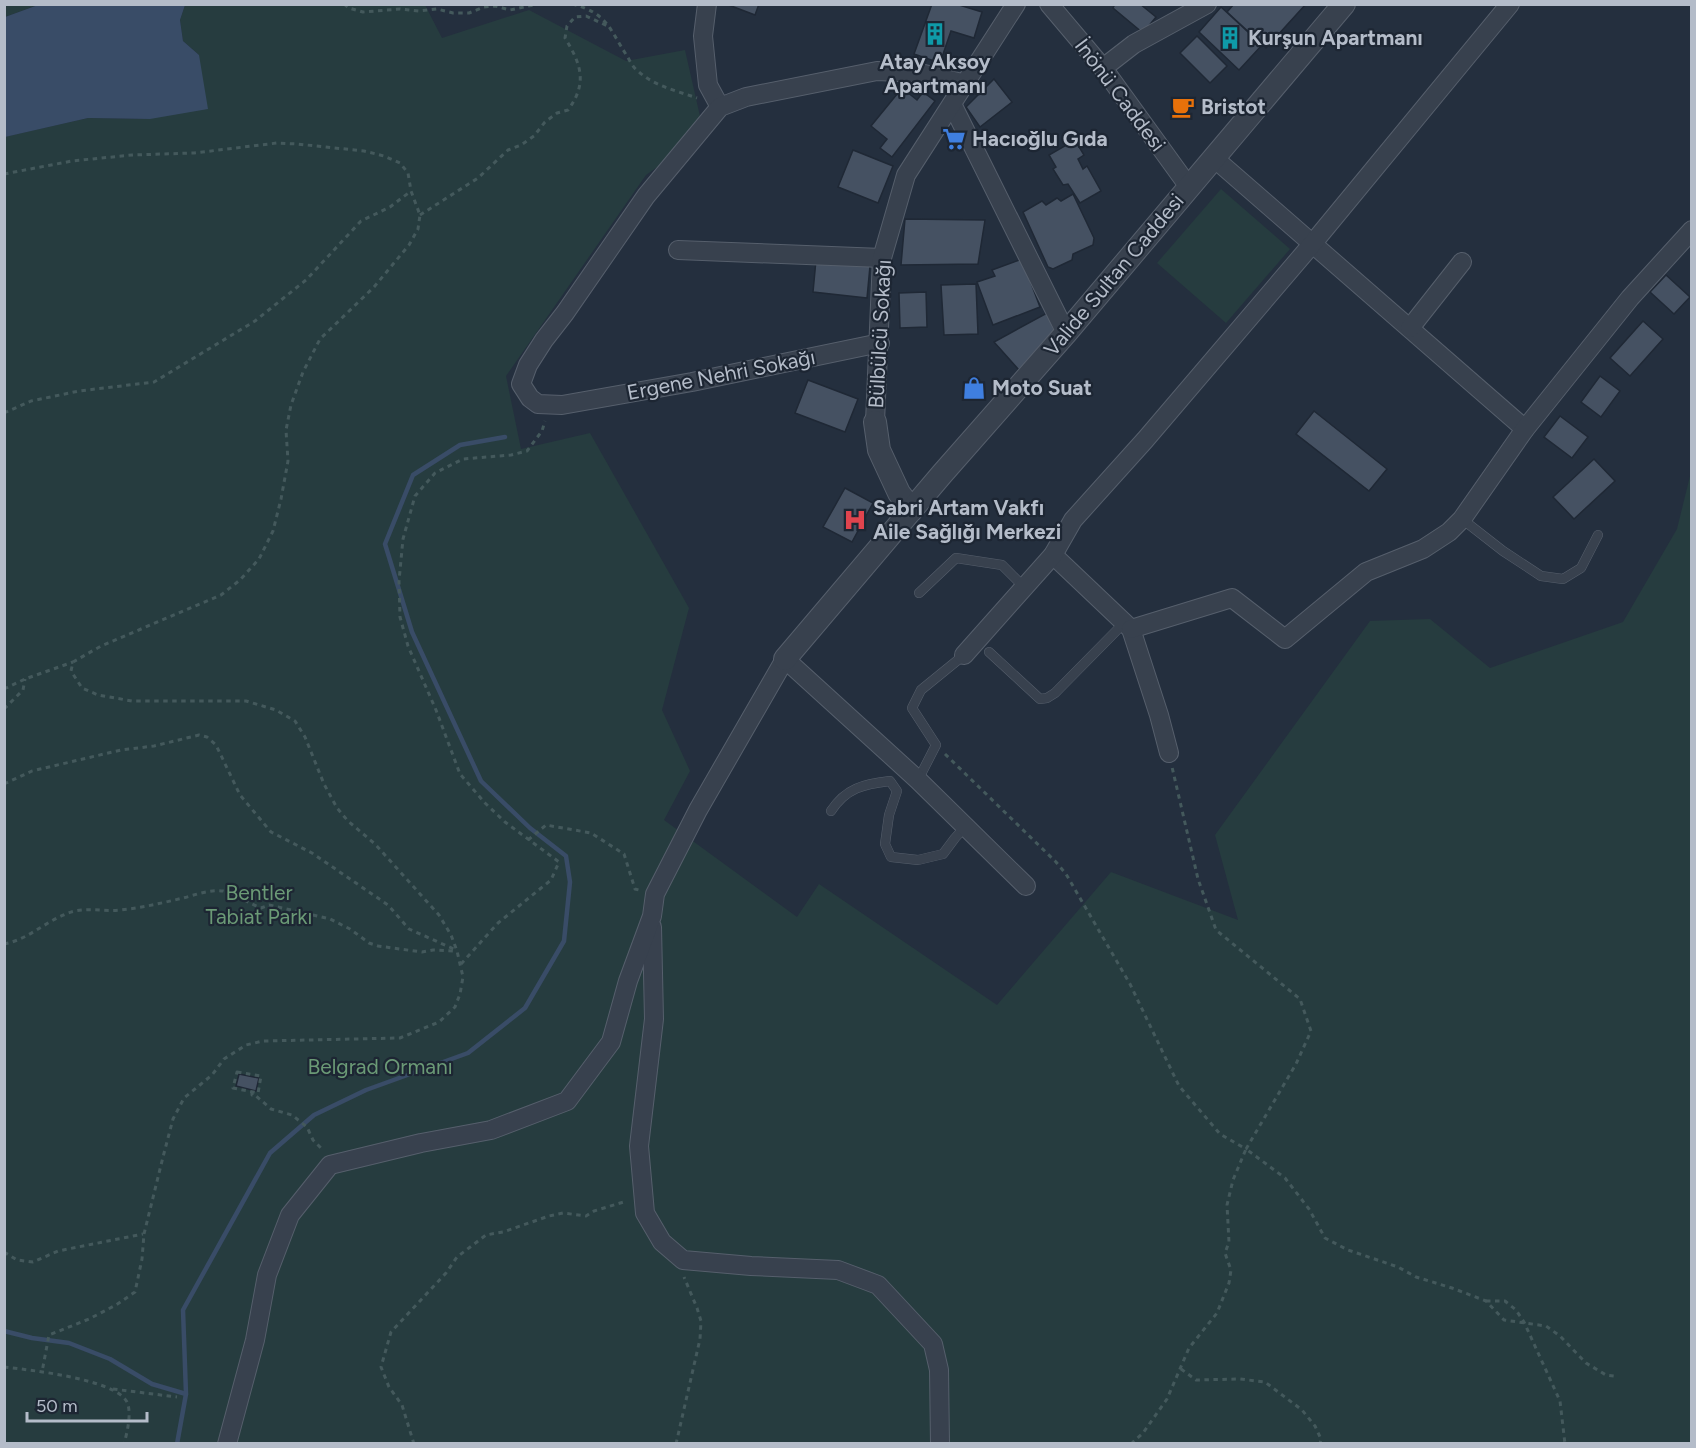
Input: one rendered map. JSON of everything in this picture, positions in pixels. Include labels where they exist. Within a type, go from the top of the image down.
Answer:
[{"type":"street","points":[[707,4],[703,36],[708,86],[720,107]]},
{"type":"street","name":"Bülbülcü Sokağı","points":[[912,510],[899,493],[879,450],[875,422],[882,258],[906,175],[1016,4]]},
{"type":"street","name":"İnönü Caddesi","points":[[1049,4],[1103,68],[1189,187]]},
{"type":"street","points":[[1103,68],[1134,44],[1208,4]]},
{"type":"street","name":"Valide Sultan Caddesi","points":[[652,916],[655,894],[698,810],[785,660],[1344,4]]},
{"type":"street","points":[[964,655],[1053,555],[1073,520],[1145,440],[1313,243],[1510,4]]},
{"type":"street","points":[[556,405],[538,404],[530,398],[521,384],[528,365],[646,196],[720,107],[746,97],[877,71],[920,73],[966,84]]},
{"type":"street","points":[[951,104],[1066,333]]},
{"type":"street","points":[[1214,158],[1525,429]]},
{"type":"street","points":[[1128,626],[1232,597],[1285,639],[1366,572],[1423,549],[1449,532],[1462,519],[1525,429],[1630,298],[1692,230]]},
{"type":"street","points":[[678,250],[882,258]]},
{"type":"street","points":[[1410,328],[1462,262]]},
{"type":"street","name":"Ergene Nehri Sokağı","points":[[556,405],[692,382],[880,343]]},
{"type":"street","points":[[1053,555],[1128,626],[1169,753]]},
{"type":"street","points":[[785,660],[918,780],[1026,886]]},
{"type":"street","points":[[652,916],[654,1019],[639,1146],[645,1213],[662,1242],[683,1260],[838,1270],[878,1285],[933,1344],[939,1370],[940,1443]]},
{"type":"street","points":[[227,1443],[255,1340],[267,1275],[290,1215],[330,1165],[422,1143],[491,1130],[567,1101],[611,1042],[628,981],[652,916]]},
{"type":"lane","points":[[1462,519],[1503,551],[1541,576],[1563,579],[1581,568],[1598,535]]},
{"type":"lane","points":[[919,593],[956,558],[1002,565],[1025,588]]},
{"type":"lane","points":[[989,652],[1040,699],[1047,698],[1128,626]]},
{"type":"lane","points":[[918,780],[936,745],[912,708],[921,690],[964,655]]},
{"type":"lane","points":[[831,811],[841,797],[868,784],[890,781],[901,765]]},
{"type":"lane","points":[[890,781],[897,791],[889,815],[885,844],[891,857],[918,860],[943,854],[965,827]]},
{"type":"path","points":[[344,4],[363,12],[437,9],[453,13],[469,13],[495,6],[510,10],[538,4]]},
{"type":"path","points":[[572,4],[588,9],[601,17],[636,71],[657,84],[720,107]]},
{"type":"path","points":[[420,215],[478,178],[508,150],[534,136],[544,122],[556,113],[568,110],[575,101],[582,84],[575,54],[565,38],[567,26],[575,17],[586,16],[609,27]]},
{"type":"path","points":[[4,174],[72,161],[132,155],[194,153],[277,143],[297,144],[364,152],[384,156],[400,163],[408,172],[411,191],[420,215],[418,229],[409,245],[374,287],[320,339],[303,372],[291,405],[288,422],[288,461],[278,510],[273,531],[259,559],[240,580],[220,595],[101,646],[73,662],[4,689]]},
{"type":"path","points":[[4,413],[31,401],[79,391],[154,382],[255,321],[306,280],[361,221],[390,207],[411,191]]},
{"type":"path","points":[[461,964],[498,923],[551,880],[559,862],[528,840],[485,803],[460,774],[436,710],[408,646],[400,617],[399,581],[403,539],[415,496],[435,473],[463,459],[511,455],[526,451],[542,431],[556,405]]},
{"type":"path","points":[[42,1372],[49,1335],[89,1319],[135,1292],[144,1234],[173,1119],[184,1098],[212,1075],[224,1059],[246,1045],[263,1041],[400,1038],[439,1022],[455,1007],[463,977],[451,935],[439,915],[375,844],[348,821],[337,808],[324,784],[305,736],[295,721],[276,710],[246,701],[132,701],[98,695],[82,688],[71,670],[73,662]]},
{"type":"path","points":[[4,709],[23,690],[25,679]]},
{"type":"path","points":[[4,784],[33,771],[121,750],[154,746],[199,735],[207,737],[216,746],[240,795],[271,832],[312,853],[388,905],[409,929],[457,951]]},
{"type":"path","points":[[936,745],[1061,868],[1130,984],[1179,1086],[1220,1134],[1246,1149],[1285,1178],[1309,1209],[1325,1238],[1348,1250],[1398,1267],[1416,1277],[1486,1301],[1505,1300],[1516,1310],[1524,1322],[1560,1401],[1565,1443]]},
{"type":"path","points":[[1131,1443],[1143,1433],[1167,1399],[1189,1348],[1217,1313],[1229,1283],[1231,1270],[1225,1253],[1228,1242],[1227,1205],[1233,1180],[1246,1149],[1296,1064],[1311,1031],[1300,999],[1216,930],[1198,879],[1169,753]]},
{"type":"path","points":[[528,840],[546,825],[591,833],[624,854],[635,889],[655,894]]},
{"type":"path","points":[[4,944],[77,911],[95,908],[102,911],[122,910],[204,892],[224,891],[261,908],[269,905],[330,919],[350,928],[369,943],[378,946],[422,952],[457,951]]},
{"type":"path","points":[[237,1072],[261,1076],[258,1093],[252,1091],[234,1088],[237,1072]]},
{"type":"path","points":[[252,1091],[252,1095],[271,1109],[296,1118],[306,1127],[313,1140]]},
{"type":"path","points":[[414,1443],[402,1405],[389,1387],[381,1367],[391,1332],[446,1273],[457,1257],[486,1235],[503,1232],[556,1214],[586,1216],[594,1211],[644,1197]]},
{"type":"path","points":[[4,1252],[16,1260],[33,1262],[58,1251],[144,1234]]},
{"type":"path","points":[[676,1443],[696,1360],[701,1321],[678,1255]]},
{"type":"path","points":[[1486,1301],[1504,1320],[1546,1326],[1560,1336],[1586,1363],[1606,1375],[1614,1376]]},
{"type":"path","points":[[4,1367],[42,1372],[112,1389],[177,1397]]},
{"type":"path","points":[[1181,1369],[1196,1380],[1240,1378],[1265,1382],[1302,1410],[1315,1426],[1321,1439],[1320,1443]]},
{"type":"path","points":[[112,1389],[126,1400],[129,1407],[124,1443]]},
{"type":"green space","points":[[5,5],[38,5],[5,17]]},
{"type":"green space","name":"Belgrad Ormanı","points":[[185,5],[425,5],[442,38],[529,10],[626,61],[685,50],[704,134],[646,175],[506,376],[521,449],[590,433],[689,608],[662,710],[690,771],[664,820],[797,917],[819,884],[997,1005],[1111,872],[1238,920],[1215,835],[1370,621],[1430,619],[1490,668],[1623,622],[1677,529],[1691,472],[1691,1443],[5,1443],[4,137],[88,118],[150,119],[199,55],[183,41],[180,20]]},
{"type":"green space","points":[[1221,189],[1290,249],[1226,323],[1157,263]]},
{"type":"water","points":[[38,5],[185,5],[180,20],[183,41],[199,55],[208,109],[150,119],[88,118],[5,137],[5,17]]},
{"type":"building","points":[[726,4],[759,4],[755,15]]},
{"type":"building","name":"Atay Aksoy Apartmanı","points":[[932,4],[956,4],[982,12],[974,38],[951,31],[940,63],[914,54]]},
{"type":"building","points":[[1115,4],[1140,4],[1156,17],[1143,33],[1113,8]]},
{"type":"building","points":[[1234,4],[1306,4],[1266,48],[1227,12]]},
{"type":"building","name":"Kurşun Apartmanı","points":[[1221,7],[1262,45],[1239,70],[1199,32]]},
{"type":"building","points":[[1197,36],[1227,66],[1210,83],[1180,53]]},
{"type":"building","points":[[994,79],[1012,102],[980,127],[966,107]]},
{"type":"building","points":[[902,88],[917,100],[923,92],[935,101],[892,157],[880,148],[887,139],[871,126]]},
{"type":"building","points":[[1075,140],[1084,155],[1078,159],[1083,169],[1087,166],[1101,191],[1080,203],[1068,184],[1063,185],[1053,169],[1056,167],[1049,155]]},
{"type":"building","points":[[853,150],[893,166],[878,203],[838,187]]},
{"type":"building","points":[[1073,194],[1094,238],[1093,245],[1073,254],[1072,260],[1053,269],[1048,267],[1023,212],[1042,201],[1046,205],[1057,198],[1061,201]]},
{"type":"building","points":[[905,219],[985,220],[978,264],[901,265]]},
{"type":"building","points":[[1022,259],[1040,307],[993,325],[977,282],[995,276],[992,270]]},
{"type":"building","points":[[816,260],[870,266],[867,298],[813,292]]},
{"type":"building","points":[[1666,275],[1690,297],[1674,314],[1650,292]]},
{"type":"building","points":[[976,284],[978,334],[944,335],[941,285]]},
{"type":"building","points":[[926,292],[927,327],[900,328],[899,293]]},
{"type":"building","points":[[1047,313],[1056,334],[1019,370],[994,342]]},
{"type":"building","points":[[1643,321],[1663,339],[1630,376],[1610,358]]},
{"type":"building","points":[[1600,376],[1620,391],[1601,417],[1581,402]]},
{"type":"building","points":[[808,380],[858,399],[845,432],[795,413]]},
{"type":"building","points":[[1314,411],[1387,469],[1369,491],[1296,434]]},
{"type":"building","points":[[1560,416],[1588,437],[1572,458],[1544,437]]},
{"type":"building","points":[[1594,459],[1615,481],[1574,519],[1553,497]]},
{"type":"building","points":[[845,488],[873,503],[852,542],[823,527]]},
{"type":"building","points":[[239,1074],[259,1078],[256,1091],[236,1086]]},
{"type":"waterway","points":[[177,1444],[186,1394],[183,1310],[270,1153],[314,1115],[366,1090],[468,1053],[525,1008],[564,941],[570,882],[566,856],[530,828],[481,781],[412,632],[385,544],[413,475],[460,445],[505,437]]},
{"type":"waterway","points":[[4,1331],[32,1338],[69,1343],[110,1359],[152,1384],[186,1394]]},
{"type":"place","name":"Atay Aksoy Apartmanı","points":[[935,34]]},
{"type":"place","name":"Kurşun Apartmanı","points":[[1230,38]]},
{"type":"place","name":"Bristot","points":[[1183,107]]},
{"type":"place","name":"Hacıoğlu Gıda","points":[[954,139]]},
{"type":"place","name":"Moto Suat","points":[[974,388]]},
{"type":"place","name":"Sabri Artam Vakfı Aile Sağlığı Merkezi","points":[[855,520]]},
{"type":"park label","name":"Bentler Tabiat Parkı","points":[[259,905]]}]
